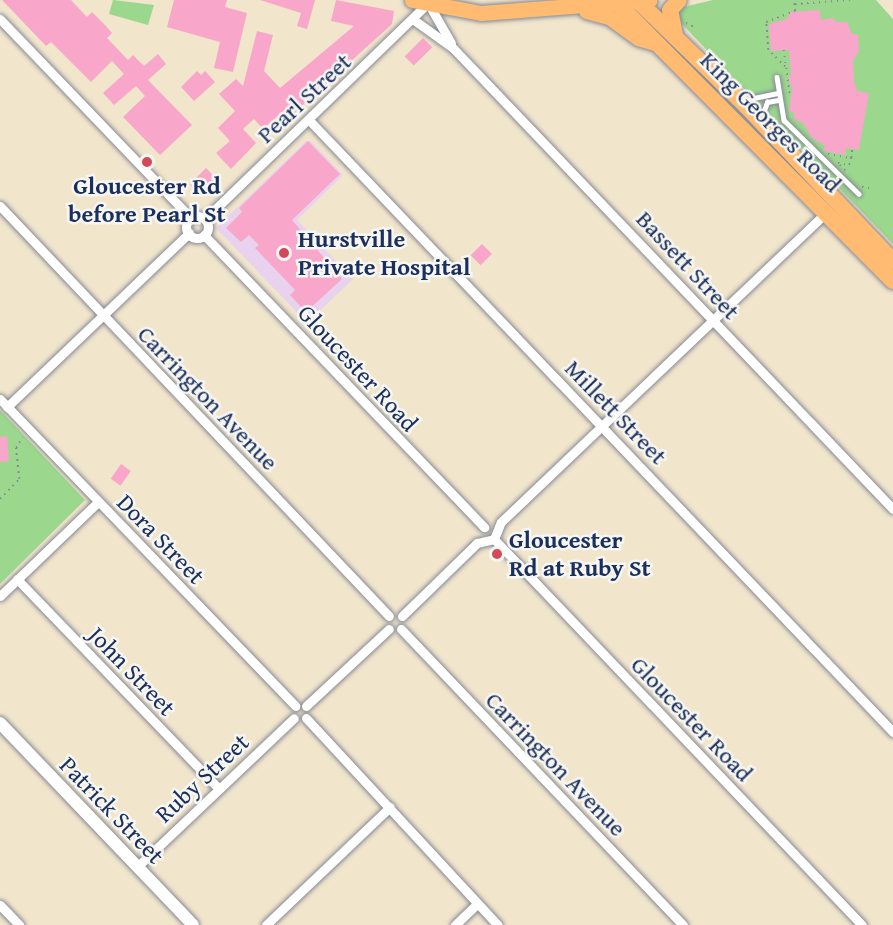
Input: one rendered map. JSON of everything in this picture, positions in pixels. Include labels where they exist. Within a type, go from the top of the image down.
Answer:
[{"type":"highway","name":"King Georges Road","points":[[642,0],[893,261]]},
{"type":"highway","points":[[675,35],[670,10],[679,0]]},
{"type":"highway","name":"King Georges Road","points":[[616,2],[893,281]]},
{"type":"main road","points":[[412,0],[481,13],[568,8],[642,0]]},
{"type":"main road","points":[[435,5],[543,0]]},
{"type":"main road","points":[[568,8],[609,17],[638,38],[659,44]]},
{"type":"street","name":"Pearl Street","points":[[205,219],[414,20],[435,5]]},
{"type":"street","name":"Bassett Street","points":[[435,5],[453,48]]},
{"type":"street","points":[[0,19],[191,218],[205,219],[208,225],[204,235],[194,237],[189,233]]},
{"type":"street","name":"Bassett Street","points":[[414,20],[453,48],[893,509]]},
{"type":"street","name":"Millett Street","points":[[309,120],[893,732]]},
{"type":"street","name":"Carrington Avenue","points":[[0,206],[388,616]]},
{"type":"street","points":[[306,718],[294,718],[295,706],[306,706],[388,628],[388,616],[402,616],[489,539],[601,424],[827,212]]},
{"type":"street","points":[[7,407],[104,317],[189,233],[191,218]]},
{"type":"street","name":"Gloucester Road","points":[[204,235],[484,527]]},
{"type":"street","name":"Dora Street","points":[[0,399],[295,706]]},
{"type":"street","points":[[0,596],[98,502]]},
{"type":"street","points":[[489,539],[484,527],[490,525],[497,529]]},
{"type":"street","name":"Gloucester Road","points":[[489,539],[862,925]]},
{"type":"street","name":"John Street","points":[[18,579],[219,789]]},
{"type":"street","points":[[388,628],[401,629],[404,623],[402,616]]},
{"type":"street","name":"Carrington Avenue","points":[[401,629],[683,925]]},
{"type":"street","points":[[306,706],[306,718],[498,925]]},
{"type":"street","name":"Ruby Street","points":[[137,867],[294,718]]},
{"type":"street","name":"Patrick Street","points":[[0,723],[193,925]]},
{"type":"street","points":[[266,925],[390,807]]},
{"type":"street","points":[[455,925],[477,904]]},
{"type":"street","points":[[0,905],[19,925]]},
{"type":"lane","points":[[777,77],[778,100],[784,120],[859,194]]},
{"type":"lane","points":[[743,129],[746,106],[754,98],[778,93]]},
{"type":"lane","points":[[762,124],[765,105],[778,100]]},
{"type":"path","points":[[785,67],[768,50],[766,22],[795,11],[794,0]]},
{"type":"path","points":[[794,4],[850,0]]},
{"type":"path","points":[[784,50],[789,95]]},
{"type":"path","points":[[849,165],[852,149]]},
{"type":"path","points":[[824,153],[850,158]]},
{"type":"path","points":[[840,165],[848,172]]},
{"type":"path","points":[[855,179],[869,188]]},
{"type":"path","points":[[0,499],[20,478],[16,448],[22,438]]},
{"type":"shaded area","name":"Hurstville Private Hospital","points":[[306,141],[311,141],[343,175],[297,220],[353,279],[307,323],[216,228]]},
{"type":"green space","points":[[113,0],[154,5],[148,25],[109,14]]},
{"type":"green space","points":[[713,0],[876,0],[893,19],[893,244],[680,22],[679,13],[683,7]]},
{"type":"green space","points":[[0,410],[85,500],[0,584]]},
{"type":"building","points":[[2,0],[71,0],[87,17],[92,12],[106,26],[112,33],[107,38],[128,60],[133,55],[144,66],[158,54],[166,64],[148,80],[192,125],[160,155],[123,117],[145,96],[136,86],[114,105],[103,93],[124,74],[112,61],[91,82],[51,42],[46,46]]},
{"type":"building","points":[[174,0],[227,0],[225,7],[247,13],[233,72],[214,68],[220,42],[167,27]]},
{"type":"building","points":[[260,0],[315,0],[307,29],[297,26],[301,13]]},
{"type":"building","points":[[336,0],[394,11],[392,24],[297,110],[290,121],[282,112],[263,129],[254,119],[243,129],[256,143],[231,169],[216,153],[230,141],[218,128],[235,111],[219,94],[236,79],[243,86],[257,31],[273,35],[264,71],[280,88],[354,26],[331,21]]},
{"type":"building","points":[[820,10],[821,20],[832,18],[837,22],[847,22],[852,34],[858,34],[859,51],[853,61],[854,81],[857,91],[869,93],[859,150],[846,148],[845,155],[824,151],[824,145],[812,138],[803,123],[794,119],[794,113],[789,111],[792,89],[788,77],[791,76],[789,50],[771,51],[769,24],[787,19],[790,12]]},
{"type":"building","points":[[423,38],[432,47],[414,66],[405,56]]},
{"type":"building","points":[[197,71],[201,75],[205,71],[215,82],[194,101],[181,87]]},
{"type":"building","name":"Hurstville Private Hospital","points":[[308,141],[340,174],[292,220],[342,279],[306,312],[290,295],[295,290],[255,248],[259,245],[249,235],[241,242],[226,228],[242,212],[239,208]]},
{"type":"building","points":[[206,168],[216,178],[200,194],[190,184]]},
{"type":"building","points":[[482,244],[492,254],[481,265],[471,255]]},
{"type":"building","points":[[7,436],[9,461],[0,462],[0,437]]},
{"type":"building","points":[[121,464],[131,471],[121,486],[111,479]]},
{"type":"place","name":"Gloucester Rd before Pearl St","points":[[147,162]]},
{"type":"place","name":"Hurstville Private Hospital","points":[[284,253]]},
{"type":"place","name":"Gloucester Rd at Ruby St","points":[[497,554]]}]
